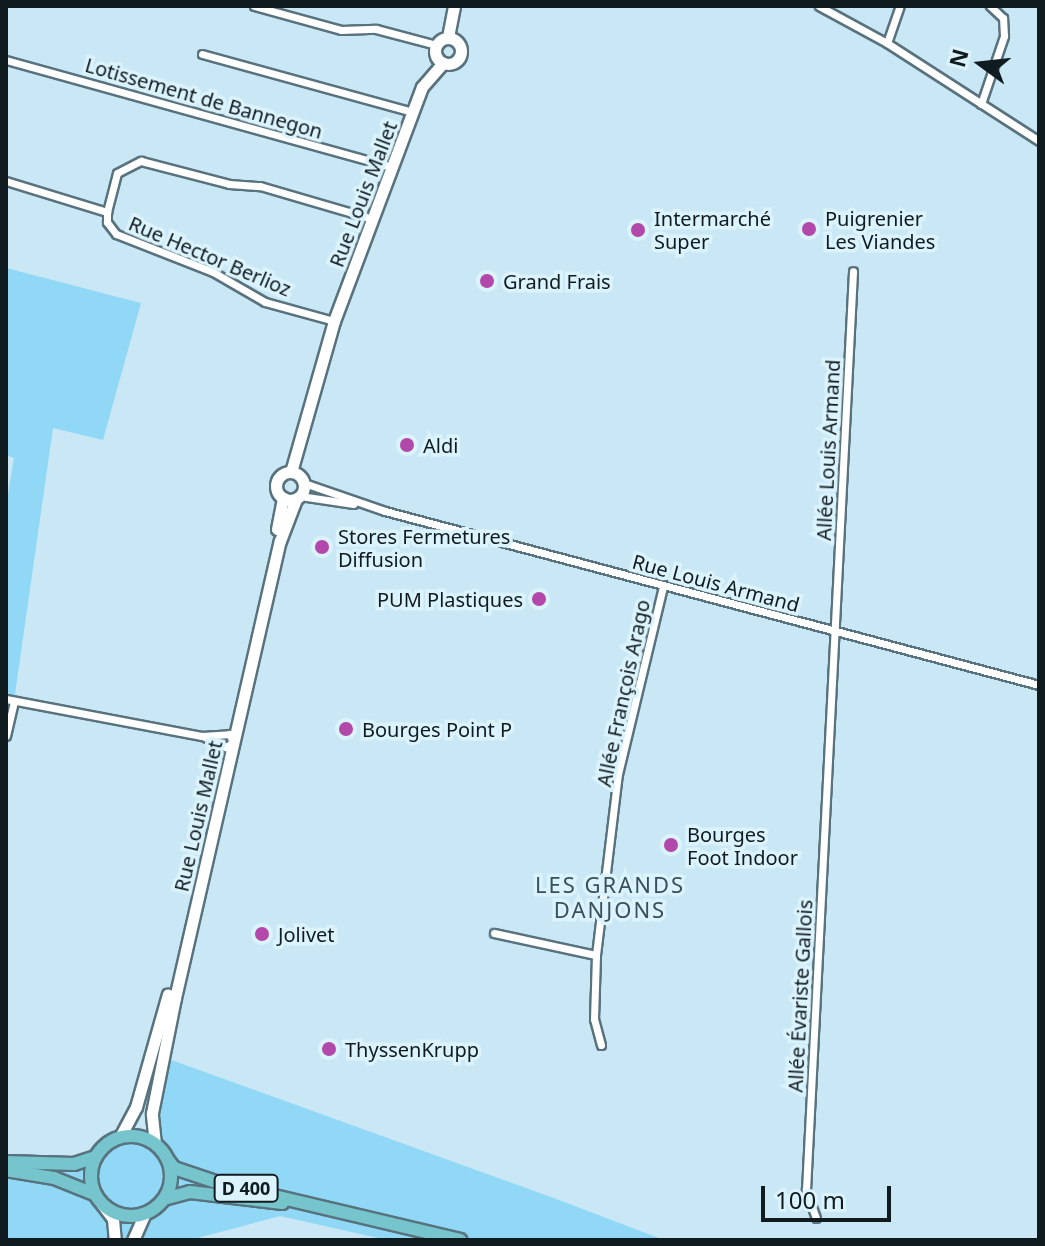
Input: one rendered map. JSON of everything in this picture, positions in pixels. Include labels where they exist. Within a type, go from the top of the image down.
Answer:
[{"type":"main road","name":"Rue Louis Mallet","points":[[155,1144],[152,1113],[283,498],[277,482],[291,472],[334,321],[422,87],[443,63],[457,61],[462,51],[458,41],[448,37],[454,6]]},
{"type":"main road","points":[[443,63],[436,55],[436,45],[448,37]]},
{"type":"main road","points":[[291,472],[304,483]]},
{"type":"main road","name":"Rue Louis Mallet","points":[[120,1137],[154,1056],[280,541],[304,483]]},
{"type":"main road","points":[[283,498],[298,498]]},
{"type":"main road","points":[[6,1162],[74,1164],[95,1157],[120,1137],[141,1137],[155,1144],[168,1160],[170,1184],[164,1199],[145,1213],[133,1240]]},
{"type":"main road","points":[[95,1157],[91,1177],[99,1200],[113,1219],[115,1240]]},
{"type":"main road","name":"D 400","points":[[168,1160],[188,1174],[460,1240]]},
{"type":"main road","points":[[6,1170],[73,1183],[122,1215],[145,1213]]},
{"type":"main road","name":"D 400","points":[[164,1199],[190,1192],[329,1209]]},
{"type":"street","points":[[254,6],[341,30],[376,29],[436,45]]},
{"type":"street","points":[[819,6],[887,43],[1039,141]]},
{"type":"street","points":[[887,43],[900,6]]},
{"type":"street","points":[[981,104],[1004,36],[1003,18],[990,6]]},
{"type":"street","name":"Rue Louis Mallet","points":[[202,54],[413,112]]},
{"type":"street","name":"Lotissement de Bannegon","points":[[6,60],[392,167]]},
{"type":"street","name":"Rue Hector Berlioz","points":[[334,321],[265,302],[226,277],[116,234],[107,222],[107,212],[117,173],[141,161],[229,184],[260,186],[373,219]]},
{"type":"street","points":[[6,181],[107,212]]},
{"type":"street","name":"Allée Louis Armand","points":[[835,630],[853,271]]},
{"type":"street","name":"Rue Louis Armand","points":[[304,483],[385,511],[1039,685]]},
{"type":"street","name":"Rue Louis Armand","points":[[298,498],[385,511]]},
{"type":"street","name":"Allée François Arago","points":[[601,1045],[594,1019],[596,955],[618,774],[663,586]]},
{"type":"street","name":"Allée Évariste Gallois","points":[[816,1218],[806,1190],[835,630]]},
{"type":"street","points":[[6,736],[10,700],[230,741]]},
{"type":"street","points":[[494,933],[596,955]]},
{"type":"shaded area","points":[[6,268],[141,303],[103,440],[53,428],[14,701],[6,699],[6,506],[14,458],[6,455]]},
{"type":"shaded area","points":[[163,1057],[664,1240],[387,1240],[280,1216],[190,1240],[6,1240],[6,1162],[95,1157],[120,1137],[154,1143],[151,1129]]},
{"type":"place","name":"Puigrenier Les Viandes","points":[[809,229]]},
{"type":"place","name":"Intermarché Super","points":[[638,230]]},
{"type":"place","name":"Grand Frais","points":[[487,281]]},
{"type":"place","name":"Aldi","points":[[407,445]]},
{"type":"place","name":"Stores Fermetures Diffusion","points":[[322,547]]},
{"type":"place","name":"PUM Plastiques","points":[[539,599]]},
{"type":"place","name":"Bourges Point P","points":[[346,729]]},
{"type":"place","name":"Bourges Foot Indoor","points":[[671,845]]},
{"type":"place","name":"Jolivet","points":[[262,934]]},
{"type":"place","name":"ThyssenKrupp","points":[[329,1049]]},
{"type":"district","name":"LES GRANDS DANJONS","points":[[610,896]]}]
